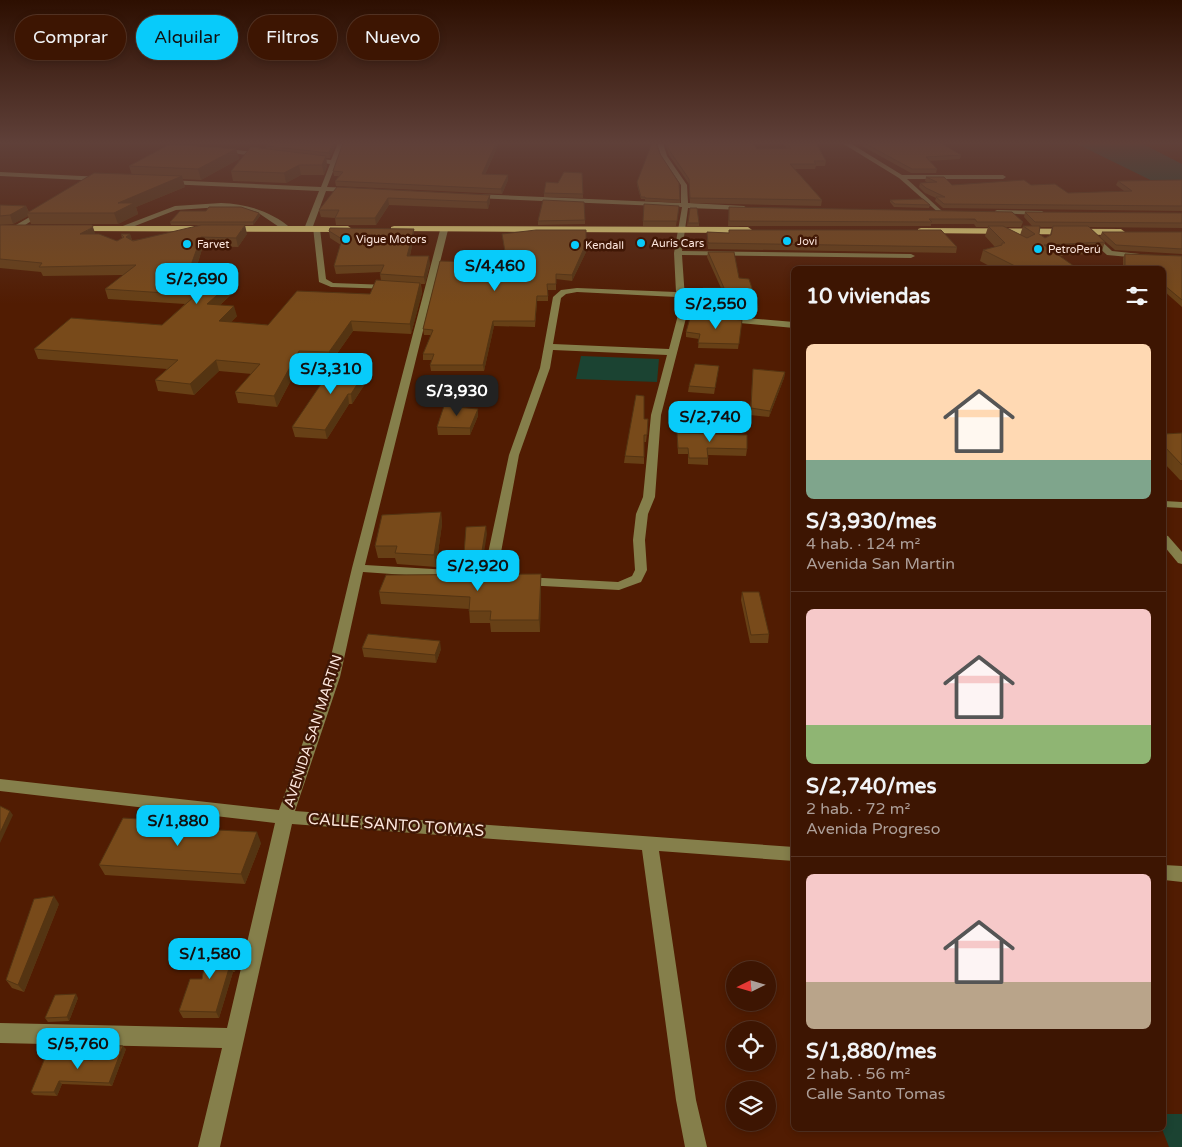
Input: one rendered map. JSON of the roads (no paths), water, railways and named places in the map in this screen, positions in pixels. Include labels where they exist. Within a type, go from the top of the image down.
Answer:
[{"type":"highway","points":[[10,229],[32,229]]},
{"type":"highway","points":[[69,229],[356,229]]},
{"type":"highway","points":[[385,229],[760,230]]},
{"type":"highway","points":[[916,231],[1004,232],[1028,229],[1043,235],[1086,232],[1134,232]]},
{"type":"street","points":[[322,197],[312,229],[322,280],[325,283],[399,288]]},
{"type":"street","points":[[481,197],[754,209]]},
{"type":"street","points":[[358,568],[619,586],[637,579],[641,570],[639,540],[642,514],[649,497],[656,415],[682,315],[678,253],[685,207],[685,197]]},
{"type":"street","points":[[923,197],[940,212]]},
{"type":"street","points":[[119,229],[175,208],[221,205],[243,206],[259,211],[288,229]]},
{"type":"street","points":[[10,229],[47,209]]},
{"type":"street","points":[[930,212],[949,212]]},
{"type":"street","points":[[985,212],[1050,213]]},
{"type":"street","points":[[1012,212],[1018,219]]},
{"type":"street","points":[[96,229],[106,240]]},
{"type":"street","points":[[175,237],[207,229]]},
{"type":"street","name":"AVENIDA SAN MARTIN","points":[[209,1147],[285,817],[333,677],[424,289],[444,230]]},
{"type":"street","points":[[1004,232],[1016,240]]},
{"type":"street","points":[[1086,232],[1110,253],[1146,256]]},
{"type":"street","points":[[678,253],[911,256]]},
{"type":"street","points":[[490,576],[514,455],[545,368],[557,297],[564,292],[576,290],[681,295]]},
{"type":"street","points":[[682,315],[791,325]]},
{"type":"street","points":[[549,347],[672,352]]},
{"type":"street","points":[[1166,504],[1182,505]]},
{"type":"street","points":[[1166,541],[1182,560]]},
{"type":"street","name":"CALLE SANTO TOMAS","points":[[0,785],[285,817],[791,854]]},
{"type":"street","points":[[649,843],[686,1100],[696,1147]]},
{"type":"street","points":[[1166,873],[1182,874]]},
{"type":"street","points":[[0,1033],[234,1038]]},
{"type":"place","name":"Vigue Motors","points":[[346,239]]},
{"type":"place","name":"Jovi","points":[[787,241]]},
{"type":"place","name":"Auris Cars","points":[[641,243]]},
{"type":"place","name":"Farvet","points":[[187,244]]},
{"type":"place","name":"Kendall","points":[[575,245]]},
{"type":"place","name":"PetroPerú","points":[[1038,249]]}]
